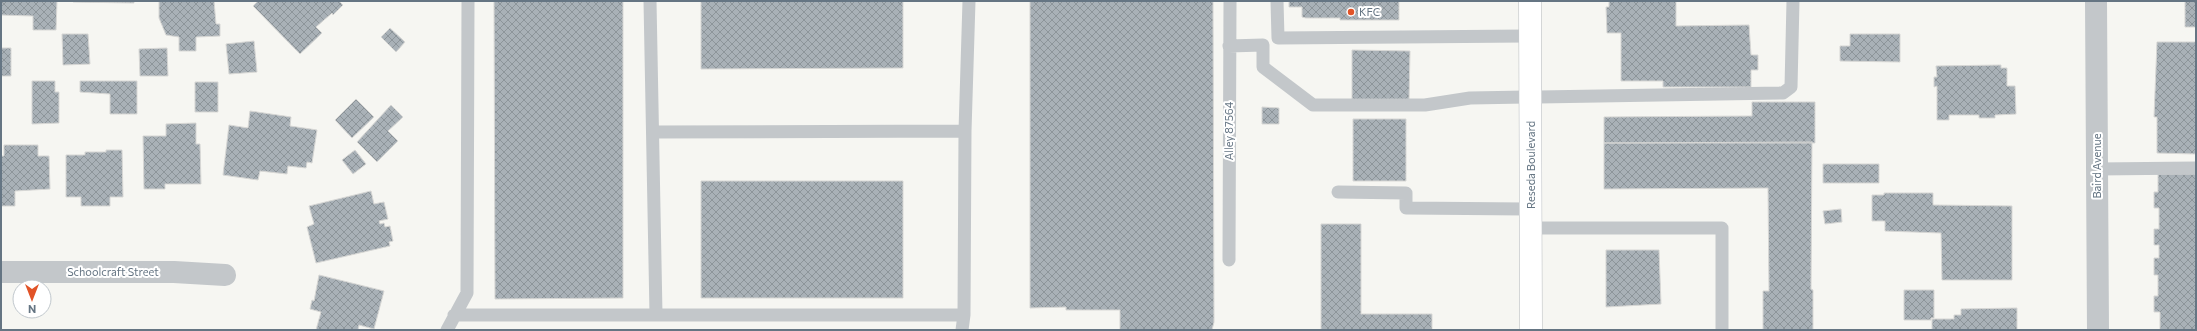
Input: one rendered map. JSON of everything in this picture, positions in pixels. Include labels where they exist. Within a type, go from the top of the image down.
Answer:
[{"type":"main road","name":"Reseda Boulevard","points":[[1530,1],[1531,330]]},
{"type":"street","name":"Baird Avenue","points":[[2096,1],[2098,330]]},
{"type":"street","name":"Schoolcraft Street","points":[[1,272],[174,272],[225,274]]},
{"type":"lane","points":[[447,330],[467,293],[468,1]]},
{"type":"lane","points":[[650,1],[656,314]]},
{"type":"lane","points":[[962,330],[964,315],[965,131],[969,1]]},
{"type":"lane","name":"Alley 87564","points":[[1229,260],[1230,1]]},
{"type":"lane","points":[[1277,1],[1278,38],[1530,36]]},
{"type":"lane","points":[[1229,46],[1263,45],[1263,67],[1313,105],[1425,106],[1470,98],[1783,93],[1791,87],[1793,1]]},
{"type":"lane","points":[[653,132],[965,131]]},
{"type":"lane","points":[[2097,169],[2196,168]]},
{"type":"lane","points":[[1338,192],[1406,193],[1406,208],[1531,219],[1722,228],[1722,330]]},
{"type":"lane","points":[[454,316],[656,314],[964,315]]},
{"type":"building","points":[[1,1],[57,1],[56,30],[33,30],[33,16],[1,15]]},
{"type":"building","points":[[134,1],[134,3],[73,2]]},
{"type":"building","points":[[159,1],[214,1],[216,24],[220,24],[220,36],[196,37],[196,51],[179,51],[179,37],[166,35],[159,18]]},
{"type":"building","points":[[258,1],[339,1],[343,5],[333,15],[332,13],[316,27],[322,33],[300,54],[253,6]]},
{"type":"building","points":[[494,1],[623,1],[623,298],[495,299]]},
{"type":"building","points":[[701,1],[903,1],[903,68],[701,69]]},
{"type":"building","points":[[1030,1],[1213,1],[1214,322],[1212,330],[1120,330],[1120,310],[1066,310],[1066,307],[1030,308]]},
{"type":"building","name":"KFC","points":[[1289,1],[1399,1],[1399,20],[1340,20],[1340,18],[1306,18],[1302,17],[1302,7],[1289,7]]},
{"type":"building","points":[[1609,1],[1676,1],[1676,26],[1749,25],[1751,55],[1758,55],[1758,70],[1751,70],[1751,87],[1663,87],[1663,81],[1621,81],[1621,33],[1607,33],[1606,7],[1609,7]]},
{"type":"building","points":[[2185,1],[2196,1],[2196,27],[2185,27]]},
{"type":"building","points":[[390,28],[405,42],[396,52],[381,37]]},
{"type":"building","points":[[62,34],[88,34],[90,64],[63,65]]},
{"type":"building","points":[[1850,34],[1900,34],[1900,62],[1840,61],[1840,46],[1850,46]]},
{"type":"building","points":[[254,41],[257,72],[229,74],[226,44]]},
{"type":"building","points":[[2157,42],[2196,42],[2196,154],[2157,153],[2157,117],[2154,117]]},
{"type":"building","points":[[1,48],[11,48],[11,76],[1,76]]},
{"type":"building","points":[[167,48],[168,76],[140,76],[139,49]]},
{"type":"building","points":[[1352,50],[1410,51],[1409,101],[1352,101]]},
{"type":"building","points":[[2001,65],[2001,68],[2007,68],[2007,86],[2015,86],[2016,114],[1995,115],[1995,118],[1979,118],[1979,115],[1949,115],[1949,120],[1937,120],[1937,86],[1934,87],[1934,77],[1937,77],[1936,66]]},
{"type":"building","points":[[32,81],[55,81],[55,92],[59,92],[59,123],[32,124]]},
{"type":"building","points":[[80,81],[137,81],[137,114],[110,114],[110,94],[80,92]]},
{"type":"building","points":[[195,82],[218,82],[218,112],[195,112]]},
{"type":"building","points":[[356,99],[374,117],[352,138],[335,120]]},
{"type":"building","points":[[1752,102],[1815,102],[1815,143],[1604,143],[1604,117],[1752,116]]},
{"type":"building","points":[[391,105],[403,117],[388,131],[398,141],[377,162],[357,142]]},
{"type":"building","points":[[1262,107],[1279,108],[1279,124],[1262,124]]},
{"type":"building","points":[[250,111],[291,117],[290,126],[317,130],[312,163],[307,162],[306,168],[288,166],[287,174],[260,171],[258,180],[223,175],[229,125],[248,128]]},
{"type":"building","points":[[1353,119],[1406,119],[1406,181],[1353,181]]},
{"type":"building","points":[[196,123],[196,144],[200,144],[201,184],[165,184],[165,189],[144,189],[143,136],[166,136],[166,124]]},
{"type":"building","points":[[1812,142],[1811,289],[1813,290],[1813,330],[1763,330],[1763,291],[1769,291],[1768,188],[1604,189],[1604,143]]},
{"type":"building","points":[[4,145],[38,145],[38,156],[49,156],[50,189],[15,191],[15,206],[1,206],[1,156],[4,156]]},
{"type":"building","points":[[106,150],[122,150],[123,197],[110,197],[110,206],[81,206],[81,197],[66,197],[66,155],[85,155],[85,152],[106,152]]},
{"type":"building","points":[[355,150],[366,164],[353,174],[342,160]]},
{"type":"building","points":[[1823,164],[1879,164],[1879,183],[1823,183]]},
{"type":"building","points":[[2158,174],[2196,174],[2196,330],[2160,330],[2160,312],[2154,312],[2154,296],[2158,296],[2158,275],[2154,275],[2154,258],[2159,258],[2159,245],[2154,245],[2154,229],[2159,229],[2159,208],[2154,208],[2154,192],[2158,192]]},
{"type":"building","points":[[701,181],[903,181],[903,298],[701,298]]},
{"type":"building","points":[[371,191],[374,204],[384,202],[388,219],[379,221],[380,224],[384,223],[385,227],[390,226],[393,241],[389,242],[390,246],[316,263],[307,227],[314,224],[309,206]]},
{"type":"building","points":[[1884,193],[1933,193],[1933,205],[2012,206],[2012,280],[1942,280],[1941,233],[1885,231],[1885,221],[1872,221],[1872,195],[1884,195]]},
{"type":"building","points":[[1841,209],[1842,222],[1825,224],[1823,211]]},
{"type":"building","points":[[1321,224],[1361,224],[1361,314],[1432,314],[1432,330],[1321,330]]},
{"type":"building","points":[[1606,250],[1659,250],[1661,304],[1606,307]]},
{"type":"building","points":[[319,275],[384,291],[374,329],[359,325],[358,330],[316,330],[321,312],[310,309],[312,300],[314,301]]},
{"type":"building","points":[[1904,290],[1934,290],[1934,318],[1931,318],[1931,320],[1904,320]]},
{"type":"building","points":[[2017,308],[2017,330],[1932,330],[1932,319],[1954,319],[1954,315],[1961,315],[1961,309]]},
{"type":"place","name":"KFC","points":[[1351,12]]}]
